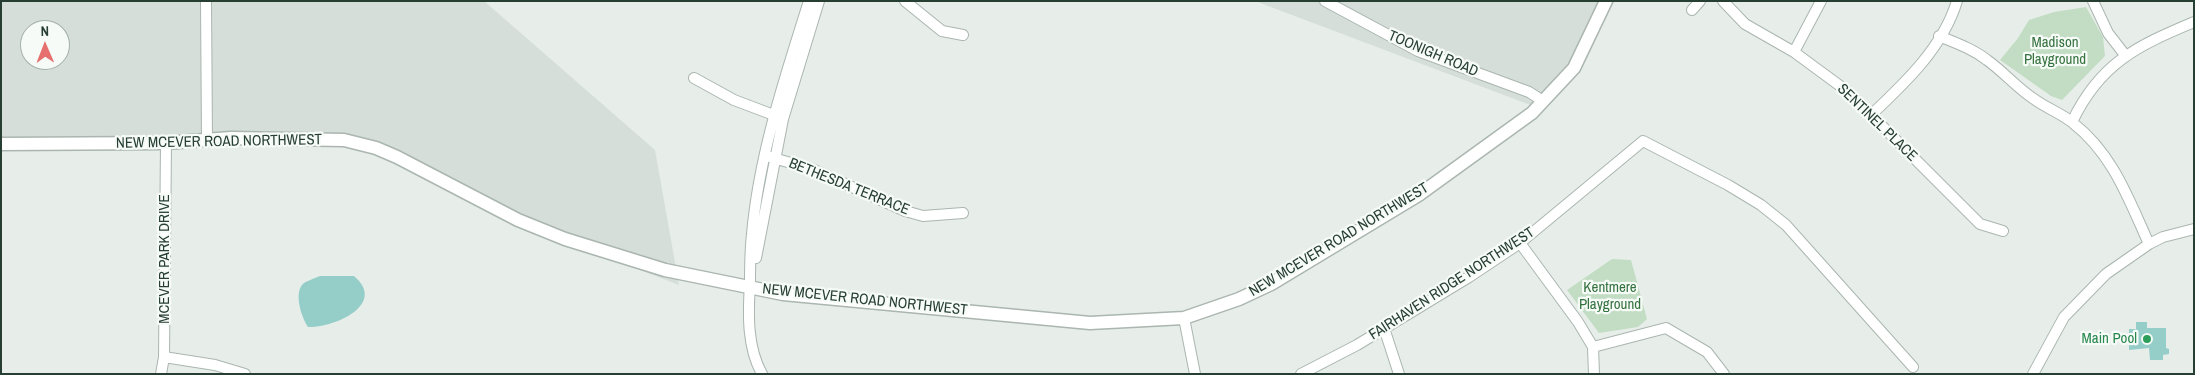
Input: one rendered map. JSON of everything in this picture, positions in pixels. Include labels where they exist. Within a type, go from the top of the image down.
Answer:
[{"type":"street","points":[[206,1],[207,140]]},
{"type":"street","points":[[762,374],[751,338],[748,314],[750,286],[770,157],[809,1]]},
{"type":"street","points":[[779,117],[819,1]]},
{"type":"street","points":[[905,1],[942,31],[963,35]]},
{"type":"street","name":"TOONIGH ROAD","points":[[1325,1],[1418,51],[1529,92],[1543,101]]},
{"type":"street","name":"NEW MCEVER ROAD NORTHWEST","points":[[1,144],[166,143],[298,138],[344,140],[376,148],[518,220],[565,239],[665,270],[783,294],[1090,323],[1184,318],[1239,299],[1271,284],[1420,194],[1532,113],[1574,68],[1606,1]]},
{"type":"street","points":[[1692,10],[1700,1]]},
{"type":"street","name":"SENTINEL PLACE","points":[[1724,1],[1745,24],[1794,52],[1847,91],[1980,224],[2003,231]]},
{"type":"street","points":[[1794,52],[1821,1]]},
{"type":"street","points":[[1872,114],[1925,60],[1953,14],[1957,1]]},
{"type":"street","points":[[2093,1],[2108,33],[2125,55]]},
{"type":"street","points":[[2072,122],[2096,83],[2125,55],[2194,22]]},
{"type":"street","points":[[1940,36],[1963,45],[1987,60],[2034,100],[2072,122],[2092,139],[2121,183],[2148,244]]},
{"type":"street","points":[[694,78],[734,100],[779,117]]},
{"type":"street","name":"FAIRHAVEN RIDGE NORTHWEST","points":[[1301,374],[1384,328],[1520,243],[1643,142],[1728,185],[1761,205],[1786,225],[1913,367]]},
{"type":"street","name":"MCEVER PARK DRIVE","points":[[161,374],[164,357],[166,143]]},
{"type":"street","name":"BETHESDA TERRACE","points":[[770,157],[812,169],[905,211],[923,216],[963,213]]},
{"type":"street","points":[[2033,374],[2064,317],[2106,274],[2148,244],[2163,237],[2194,229]]},
{"type":"street","points":[[1520,243],[1578,322],[1593,347],[1594,374]]},
{"type":"street","points":[[1184,318],[1195,374]]},
{"type":"street","points":[[1384,328],[1399,374]]},
{"type":"street","points":[[1593,347],[1666,328],[1707,352],[1724,374]]},
{"type":"street","points":[[164,357],[215,365],[245,374]]},
{"type":"shaded area","points":[[1,1],[484,1],[655,150],[679,285],[562,240],[369,149],[314,137],[1,139]]},
{"type":"shaded area","points":[[1255,1],[1615,1],[1541,109]]},
{"type":"green space","name":"Madison Playground","points":[[2086,7],[2103,37],[2105,56],[2062,100],[2051,96],[2000,60],[2018,38],[2029,20],[2054,12]]},
{"type":"green space","name":"Kentmere Playground","points":[[1612,259],[1631,260],[1647,319],[1638,327],[1599,333],[1567,290]]},
{"type":"water","points":[[320,276],[354,276],[363,287],[365,296],[361,305],[343,319],[331,324],[308,327],[300,306],[300,289],[305,282]]},
{"type":"water","name":"Main Pool","points":[[2136,322],[2147,322],[2147,328],[2166,328],[2166,348],[2169,349],[2169,354],[2163,355],[2163,360],[2150,360],[2149,348],[2129,350],[2129,329],[2136,329]]},
{"type":"place","name":"Main Pool","points":[[2147,339]]}]
